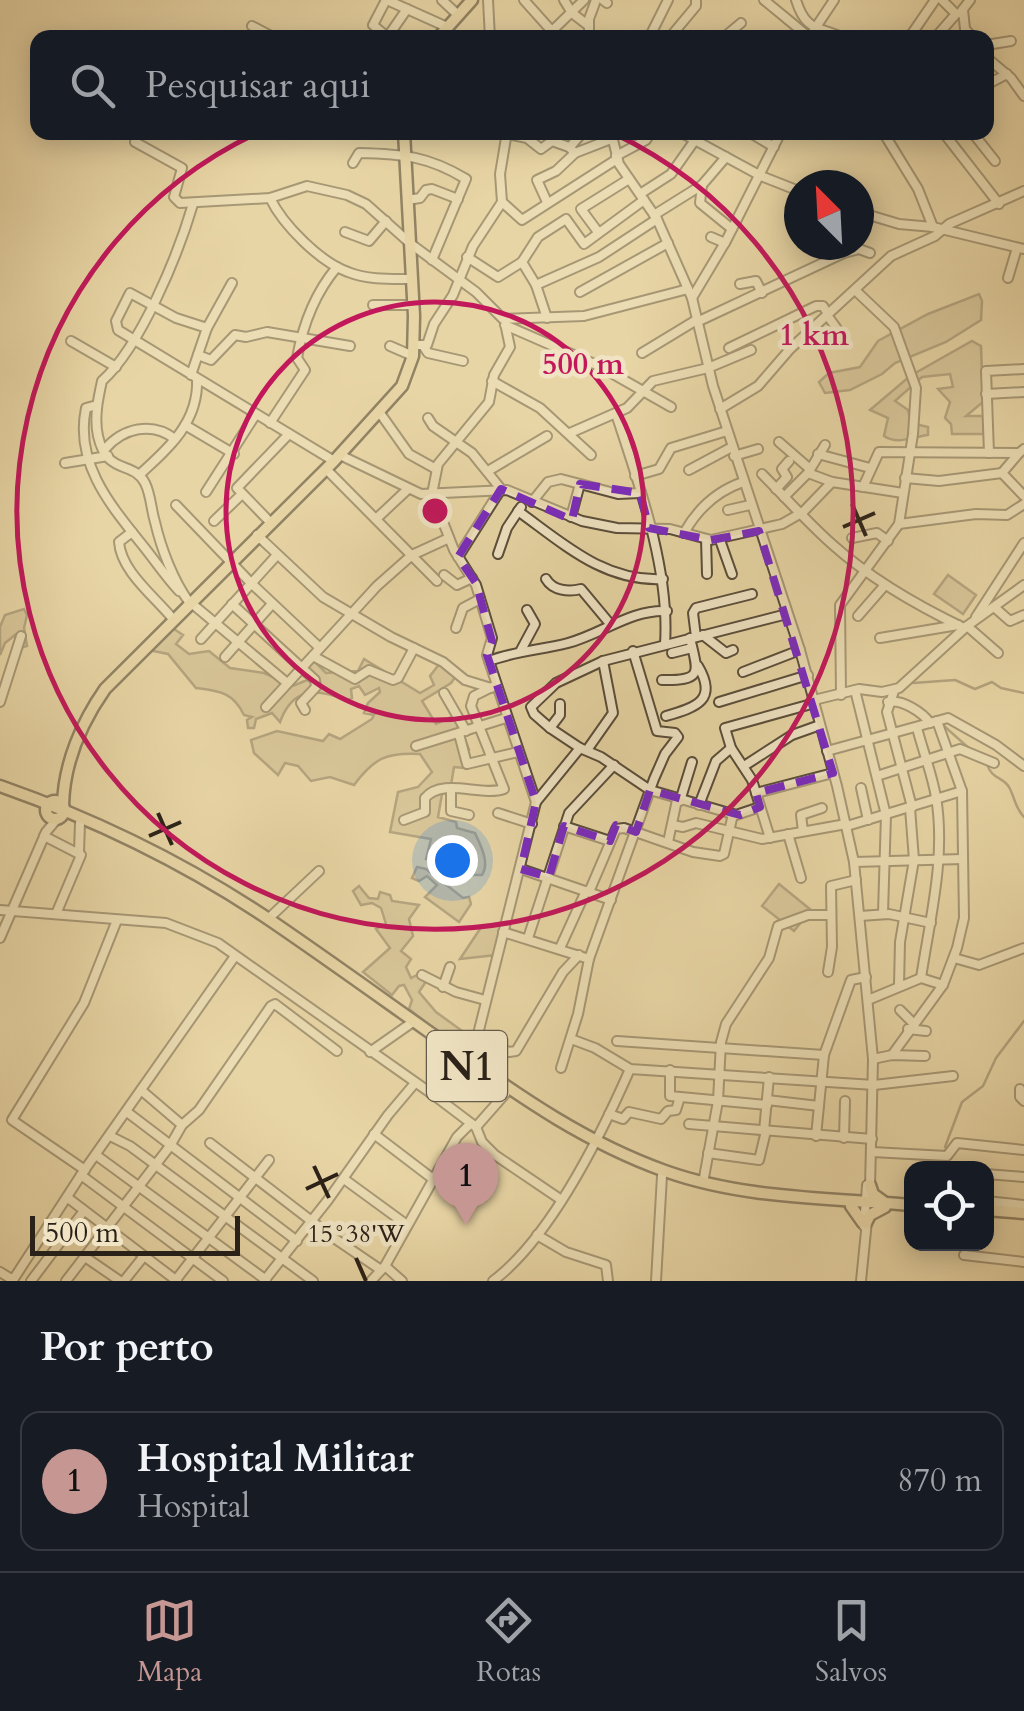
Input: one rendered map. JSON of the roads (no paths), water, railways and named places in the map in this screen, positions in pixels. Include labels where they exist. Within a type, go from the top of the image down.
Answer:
[{"type":"main road","points":[[445,30],[471,0]]},
{"type":"main road","points":[[55,810],[82,727],[99,698],[188,600],[333,461],[402,386],[417,349],[404,140]]},
{"type":"main road","name":"N1","points":[[0,789],[181,864],[268,919],[592,1144],[703,1183],[852,1203]]},
{"type":"main road","name":"N1","points":[[55,810],[217,893],[506,1094],[592,1144],[662,1176],[712,1190],[904,1207]]},
{"type":"main road","points":[[865,1227],[852,1203],[869,1181]]},
{"type":"main road","points":[[865,1227],[870,1215],[885,1205],[875,1196],[869,1181]]},
{"type":"main road","points":[[994,1214],[1024,1216]]},
{"type":"street","points":[[379,30],[373,25],[386,0],[447,27]]},
{"type":"street","points":[[442,0],[458,14]]},
{"type":"street","points":[[488,0],[490,30]]},
{"type":"street","points":[[524,0],[551,30]]},
{"type":"street","points":[[564,0],[572,13],[589,26]]},
{"type":"street","points":[[558,30],[584,0]]},
{"type":"street","points":[[653,30],[668,0]]},
{"type":"street","points":[[676,30],[696,6],[696,0]]},
{"type":"street","points":[[764,0],[805,30]]},
{"type":"street","points":[[796,0],[809,30]]},
{"type":"street","points":[[814,30],[834,0]]},
{"type":"street","points":[[914,30],[935,0]]},
{"type":"street","points":[[942,0],[959,12],[967,30]]},
{"type":"street","points":[[942,30],[970,0]]},
{"type":"street","points":[[589,30],[602,1]]},
{"type":"street","points":[[393,30],[407,9]]},
{"type":"street","points":[[732,30],[741,23]]},
{"type":"street","points":[[252,26],[260,30]]},
{"type":"street","points":[[994,44],[1010,41]]},
{"type":"street","points":[[994,63],[1024,96]]},
{"type":"street","points":[[994,81],[1007,74]]},
{"type":"street","points":[[417,349],[502,202],[500,174],[506,140]]},
{"type":"street","points":[[529,140],[541,150],[549,142],[572,150],[600,140]]},
{"type":"street","points":[[547,202],[537,180],[556,170],[578,140]]},
{"type":"street","points":[[612,140],[617,158],[655,217],[690,293],[726,431],[808,675],[846,825],[860,916],[874,1085],[861,1281]]},
{"type":"street","points":[[502,202],[520,220],[646,140]]},
{"type":"street","points":[[566,220],[584,244],[672,174],[696,140],[784,185]]},
{"type":"street","points":[[762,140],[774,147]]},
{"type":"street","points":[[505,323],[584,316],[690,293],[725,242],[777,140]]},
{"type":"street","points":[[887,140],[918,189],[933,227]]},
{"type":"street","points":[[949,140],[999,204]]},
{"type":"street","points":[[978,140],[995,161]]},
{"type":"street","points":[[135,142],[182,168],[174,200],[194,204],[270,198],[306,186],[358,199],[495,308],[505,323],[510,347],[492,381],[488,405],[436,469],[432,494],[480,599],[492,638],[487,652],[494,687],[536,802],[477,1038],[464,1057]]},
{"type":"street","points":[[353,163],[359,152],[404,154],[425,158],[466,178],[432,260]]},
{"type":"street","points":[[536,286],[599,258],[702,185],[726,157]]},
{"type":"street","points":[[467,258],[498,276],[522,262],[538,237],[628,179]]},
{"type":"street","points":[[702,185],[700,203],[732,229]]},
{"type":"street","points":[[407,200],[420,198],[432,189],[458,199]]},
{"type":"street","points":[[720,409],[753,391],[827,314],[891,256],[945,230],[949,224],[1024,191]]},
{"type":"street","points":[[270,198],[286,225],[337,267],[367,277],[411,280]]},
{"type":"street","points":[[188,600],[159,538],[148,492],[139,475],[116,467],[98,437],[97,405],[103,379],[134,340],[178,254],[194,204]]},
{"type":"street","points":[[581,209],[598,232]]},
{"type":"street","points":[[874,216],[1020,248],[1008,278]]},
{"type":"street","points":[[345,232],[370,242],[386,221]]},
{"type":"street","points":[[711,237],[725,242]]},
{"type":"street","points":[[580,292],[668,243]]},
{"type":"street","points":[[642,353],[699,320],[830,260]]},
{"type":"street","points":[[522,262],[536,286],[547,318]]},
{"type":"street","points":[[270,423],[305,370],[297,358],[301,338],[318,293],[337,267]]},
{"type":"street","points":[[740,284],[756,281],[762,293]]},
{"type":"street","points":[[139,475],[176,440],[197,402],[194,377],[198,355],[207,328],[232,283]]},
{"type":"street","points":[[841,695],[839,610],[847,592],[867,572],[899,524],[914,426],[915,378],[890,322],[855,290]]},
{"type":"street","points":[[207,328],[182,321],[130,292],[116,321],[118,330],[333,461],[432,494],[501,489],[571,518],[617,528],[720,540],[759,532],[800,514],[832,482]]},
{"type":"street","points":[[373,305],[414,306]]},
{"type":"street","points":[[736,359],[727,344],[816,306],[823,306],[840,333]]},
{"type":"street","points":[[505,323],[593,363],[671,407]]},
{"type":"street","points":[[198,355],[212,360],[235,335],[249,337],[267,332],[350,346]]},
{"type":"street","points":[[71,341],[116,367]]},
{"type":"street","points":[[390,346],[463,361]]},
{"type":"street","points":[[570,433],[630,406],[653,382],[736,359],[752,350]]},
{"type":"street","points":[[986,394],[1021,392],[1021,369],[986,372],[986,394],[989,453]]},
{"type":"street","points":[[492,381],[530,401],[591,455]]},
{"type":"street","points":[[97,405],[88,406],[84,414],[83,437],[100,488],[188,600],[286,682]]},
{"type":"street","points":[[380,413],[409,454],[436,469]]},
{"type":"street","points":[[206,492],[234,454],[256,414]]},
{"type":"street","points":[[616,414],[663,579],[667,611],[664,644]]},
{"type":"street","points":[[428,418],[433,426],[459,441],[501,489]]},
{"type":"street","points":[[185,424],[234,454]]},
{"type":"street","points":[[65,463],[106,452],[117,436],[128,432],[159,429],[176,440]]},
{"type":"street","points":[[635,476],[658,469],[671,448],[726,431]]},
{"type":"street","points":[[270,522],[238,486],[289,434]]},
{"type":"street","points":[[488,471],[547,436]]},
{"type":"street","points":[[779,442],[809,471],[832,482],[903,493]]},
{"type":"street","points":[[784,497],[809,471],[825,445]]},
{"type":"street","points":[[690,470],[733,451],[758,450]]},
{"type":"street","points":[[905,478],[939,481],[1002,473],[1022,452]]},
{"type":"street","points":[[863,487],[878,453],[1022,452]]},
{"type":"street","points":[[818,454],[870,468]]},
{"type":"street","points":[[333,461],[376,519],[412,555],[440,578],[460,586],[472,578]]},
{"type":"street","points":[[776,489],[786,477],[782,469],[789,461]]},
{"type":"street","points":[[899,524],[976,514],[1007,515],[1024,500],[1002,473]]},
{"type":"street","points":[[762,474],[800,514],[867,572],[965,625],[998,653]]},
{"type":"street","points":[[498,554],[518,510],[551,481],[566,479],[618,494],[640,493]]},
{"type":"street","points":[[684,533],[706,504],[727,488],[743,482]]},
{"type":"street","points":[[571,518],[580,484]]},
{"type":"street","points":[[376,519],[408,488]]},
{"type":"street","points":[[458,557],[501,489]]},
{"type":"street","points":[[214,521],[242,494]]},
{"type":"street","points":[[176,505],[320,648]]},
{"type":"street","points":[[728,510],[750,505]]},
{"type":"street","points":[[518,510],[602,567],[634,580],[663,579]]},
{"type":"street","points":[[132,532],[119,542],[119,549],[131,571],[172,618]]},
{"type":"street","points":[[852,538],[877,533],[888,541]]},
{"type":"street","points":[[257,535],[313,590],[350,614],[443,662],[466,680],[494,687]]},
{"type":"street","points":[[266,707],[350,614],[412,555],[449,538]]},
{"type":"street","points":[[706,539],[707,574]]},
{"type":"street","points":[[720,540],[732,574]]},
{"type":"street","points":[[899,985],[897,968],[914,860],[911,807],[888,702],[894,690],[965,625],[1000,582],[1024,543]]},
{"type":"street","points":[[201,639],[277,555]]},
{"type":"street","points":[[546,578],[553,587],[572,592],[581,589],[611,625]]},
{"type":"street","points":[[1000,582],[1020,588]]},
{"type":"street","points":[[858,616],[886,585]]},
{"type":"street","points":[[880,638],[965,625],[1020,588]]},
{"type":"street","points":[[666,716],[694,706],[706,695],[708,686],[698,666],[693,610],[752,594]]},
{"type":"street","points":[[456,628],[464,607],[480,599]]},
{"type":"street","points":[[232,604],[302,666],[316,685],[301,702],[305,710]]},
{"type":"street","points":[[225,657],[272,604]]},
{"type":"street","points":[[994,607],[1010,621],[1024,615]]},
{"type":"street","points":[[521,650],[535,624],[526,610]]},
{"type":"street","points":[[489,661],[521,650],[566,644],[648,610],[667,611]]},
{"type":"street","points":[[760,807],[732,814],[650,790],[550,728],[534,714],[533,703],[556,684],[603,660],[787,614]]},
{"type":"street","points":[[0,702],[21,636]]},
{"type":"street","points":[[695,640],[726,653],[733,650]]},
{"type":"street","points":[[672,653],[695,640]]},
{"type":"street","points":[[313,656],[355,679],[370,670],[393,680],[398,678],[414,648]]},
{"type":"street","points":[[742,672],[800,650]]},
{"type":"street","points":[[562,1068],[589,959],[662,759],[678,738],[676,734],[657,731],[633,651]]},
{"type":"street","points":[[536,802],[612,713],[603,660]]},
{"type":"street","points":[[662,680],[687,679],[694,676],[698,666]]},
{"type":"street","points":[[718,702],[808,675]]},
{"type":"street","points":[[404,820],[424,812],[425,798],[431,792],[504,789],[478,726],[472,699],[494,687]]},
{"type":"street","points":[[855,690],[886,815],[883,914]]},
{"type":"street","points":[[770,838],[756,793],[725,730],[727,726],[855,690],[894,690]]},
{"type":"street","points":[[444,693],[462,732],[468,788]]},
{"type":"street","points":[[888,702],[896,700],[933,722],[962,791],[964,918],[943,986],[892,1055]]},
{"type":"street","points":[[550,728],[560,715],[560,704]]},
{"type":"street","points":[[416,746],[506,718]]},
{"type":"street","points":[[827,751],[933,722],[954,720],[1024,766]]},
{"type":"street","points":[[744,766],[792,735],[820,725]]},
{"type":"street","points":[[917,728],[937,799],[938,859],[921,978]]},
{"type":"street","points":[[696,823],[714,765],[732,748]]},
{"type":"street","points":[[877,776],[966,749],[994,762]]},
{"type":"street","points":[[466,764],[518,752]]},
{"type":"street","points":[[668,842],[692,762]]},
{"type":"street","points":[[528,938],[564,826],[573,809],[614,765]]},
{"type":"street","points":[[756,793],[833,773]]},
{"type":"street","points":[[861,788],[868,820]]},
{"type":"street","points":[[451,790],[451,811],[468,814]]},
{"type":"street","points":[[672,825],[696,823],[770,838],[868,820],[962,791]]},
{"type":"street","points":[[803,831],[802,814],[822,808]]},
{"type":"street","points":[[0,938],[55,810]]},
{"type":"street","points":[[498,813],[532,824]]},
{"type":"street","points":[[560,948],[618,828],[720,856],[724,854],[732,814]]},
{"type":"street","points":[[56,914],[80,860],[80,823]]},
{"type":"street","points":[[564,826],[610,841]]},
{"type":"street","points":[[45,834],[78,852]]},
{"type":"street","points":[[788,834],[801,878]]},
{"type":"street","points":[[854,862],[962,859]]},
{"type":"street","points":[[521,869],[611,900]]},
{"type":"street","points":[[268,919],[318,871]]},
{"type":"street","points":[[828,972],[831,886],[856,880]]},
{"type":"street","points":[[0,910],[174,925],[218,944],[416,1082],[473,1125],[482,1142],[495,1154],[560,1199]]},
{"type":"street","points":[[703,1183],[727,1020],[769,958],[778,926],[808,915],[832,915]]},
{"type":"street","points":[[860,916],[904,916],[931,923]]},
{"type":"street","points":[[12,1120],[84,1003],[117,920]]},
{"type":"street","points":[[502,932],[589,959]]},
{"type":"street","points":[[954,958],[979,965],[1024,948]]},
{"type":"street","points":[[477,1038],[509,1052],[516,1051],[563,972],[580,955]]},
{"type":"street","points":[[0,1272],[14,1280],[83,1173],[235,956]]},
{"type":"street","points":[[443,986],[450,967]]},
{"type":"street","points":[[422,976],[485,1000]]},
{"type":"street","points":[[816,1136],[824,1055],[848,985],[853,978],[866,977]]},
{"type":"street","points":[[868,1000],[921,978],[943,986]]},
{"type":"street","points":[[66,1281],[182,1125],[199,1110],[271,1006],[275,1004],[338,1051]]},
{"type":"street","points":[[900,1010],[911,1026],[926,1031]]},
{"type":"street","points":[[370,1052],[410,1024]]},
{"type":"street","points":[[571,1039],[630,1069],[874,1085],[953,1076]]},
{"type":"street","points":[[618,1041],[824,1055]]},
{"type":"street","points":[[873,1060],[892,1055],[926,1056]]},
{"type":"street","points":[[493,1281],[520,1260],[560,1199],[610,1114],[630,1069]]},
{"type":"street","points":[[670,1070],[669,1094],[680,1098],[819,1106]]},
{"type":"street","points":[[708,1153],[758,1160],[762,1156],[769,1077]]},
{"type":"street","points":[[96,1155],[265,1280],[416,1082]]},
{"type":"street","points":[[1020,1089],[1024,1101]]},
{"type":"street","points":[[141,1090],[182,1125]]},
{"type":"street","points":[[371,1281],[383,1268],[457,1138],[506,1094]]},
{"type":"street","points":[[610,1114],[624,1119],[630,1112],[662,1119],[668,1111],[676,1110],[680,1098]]},
{"type":"street","points":[[844,1138],[846,1101]]},
{"type":"street","points":[[127,1112],[297,1240]]},
{"type":"street","points":[[2,1115],[223,1281]]},
{"type":"street","points":[[689,1124],[872,1138]]},
{"type":"street","points":[[374,1134],[433,1179]]},
{"type":"street","points":[[110,1136],[130,1146],[313,1281]]},
{"type":"street","points":[[872,1152],[947,1156],[957,1143],[1024,1150]]},
{"type":"street","points":[[210,1144],[312,1221],[402,1281]]},
{"type":"street","points":[[68,1198],[176,1281],[268,1160]]},
{"type":"street","points":[[994,1175],[1024,1177]]},
{"type":"street","points":[[656,1281],[662,1176]]},
{"type":"street","points":[[344,1178],[407,1225]]},
{"type":"street","points":[[994,1203],[1024,1206]]},
{"type":"street","points":[[31,1281],[84,1212]]},
{"type":"street","points":[[537,1234],[566,1252],[603,1263],[608,1267],[608,1281]]},
{"type":"street","points":[[85,1257],[122,1281],[144,1256]]},
{"type":"street","points":[[964,1256],[1024,1262]]},
{"type":"waterway","points":[[913,683],[955,680],[975,689],[992,682],[1024,693]]},
{"type":"waterway","points":[[944,726],[971,750]]},
{"type":"waterway","points":[[987,764],[1009,787],[1024,817]]},
{"type":"waterway","points":[[945,1147],[962,1102],[983,1086],[996,1058],[1024,1021]]},
{"type":"place","name":"Hospital Militar","points":[[466,1225]]}]
